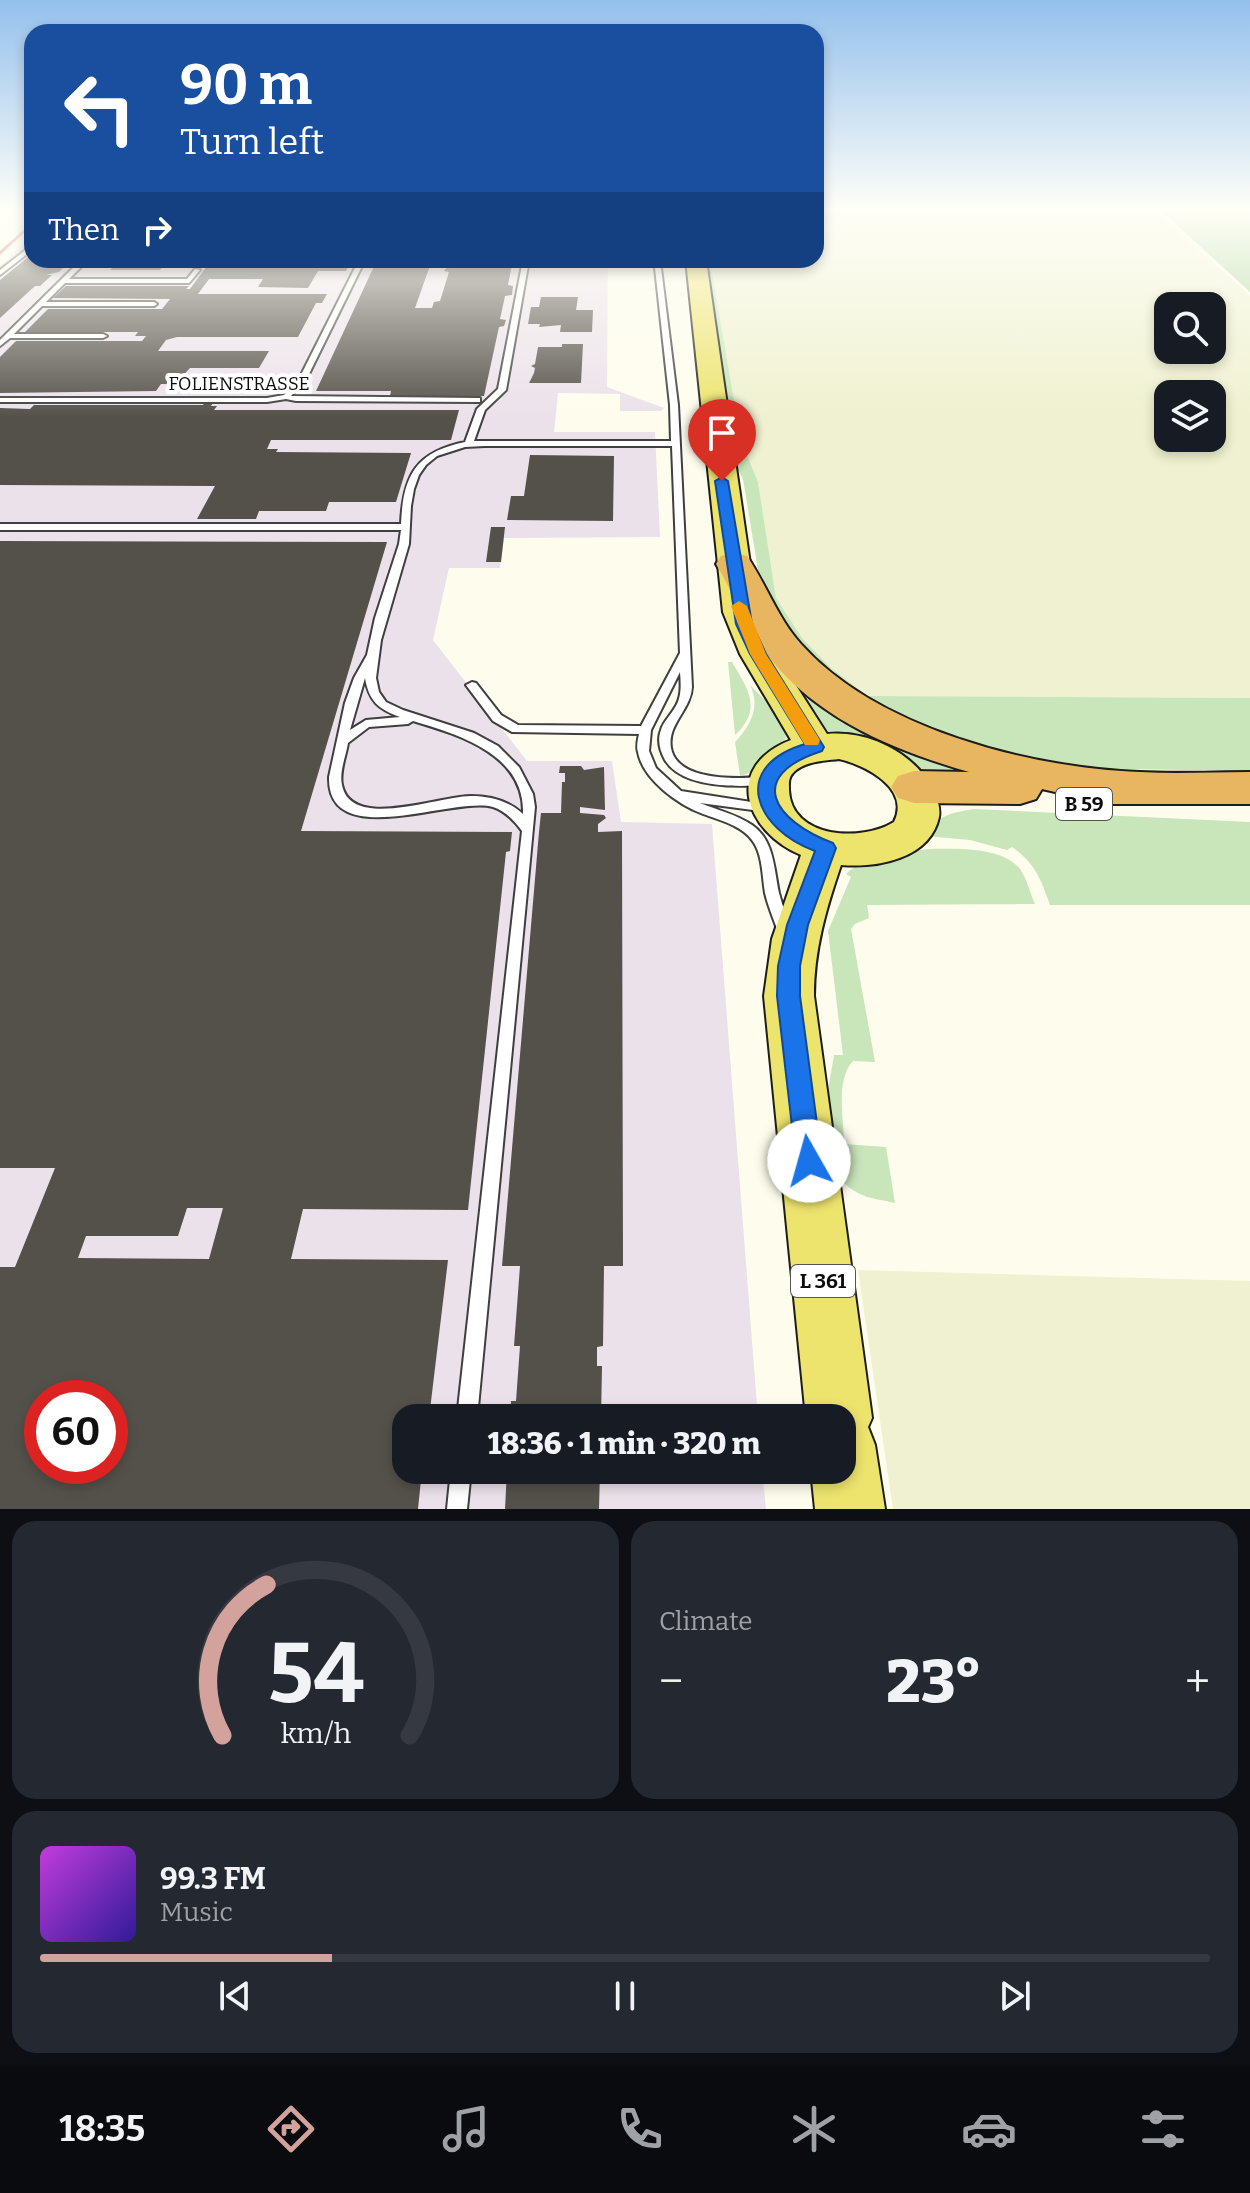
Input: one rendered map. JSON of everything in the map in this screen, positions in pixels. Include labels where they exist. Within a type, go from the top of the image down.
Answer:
[{"type":"highway","points":[[734,564],[770,630],[788,655],[824,687],[869,716],[912,737],[981,761],[1042,775],[1138,788]]},
{"type":"highway","points":[[916,797],[1138,788],[1250,788]]},
{"type":"highway","name":"B 59","points":[[916,797],[1250,806]]},
{"type":"main road","points":[[698,277],[740,612],[748,636],[815,747]]},
{"type":"main road","points":[[815,747],[850,747],[893,764],[916,797],[916,820],[908,832],[886,846],[863,851],[826,848],[791,832],[769,795],[784,759],[815,747]]},
{"type":"main road","name":"L 361","points":[[826,848],[792,949],[789,996],[837,1404]]},
{"type":"main road","points":[[847,1484],[850,1509]]},
{"type":"lane","points":[[0,344],[68,277]]},
{"type":"lane","points":[[64,281],[189,281],[192,277]]},
{"type":"lane","points":[[286,397],[303,378],[353,277]]},
{"type":"lane","points":[[469,444],[481,409],[502,390],[523,277]]},
{"type":"lane","points":[[659,277],[674,405],[685,652],[685,698],[665,737],[672,757],[686,770],[712,782],[769,795]]},
{"type":"lane","points":[[41,304],[154,304]]},
{"type":"lane","points":[[9,336],[103,336]]},
{"type":"lane","name":"FOLIENSTRASSE","points":[[0,400],[270,400],[286,397],[477,400]]},
{"type":"lane","points":[[468,1404],[528,830],[528,796],[515,766],[465,731],[419,720],[379,703],[371,683],[372,656],[404,544],[406,509],[420,463],[440,452],[469,444],[674,444]]},
{"type":"lane","points":[[0,527],[406,527]]},
{"type":"lane","points":[[685,652],[645,730],[643,751],[651,770],[677,795],[705,812],[740,824],[759,838],[765,851],[773,898],[792,949]]},
{"type":"lane","points":[[372,656],[361,671],[342,741],[335,785],[341,799],[350,808],[365,814],[388,814],[450,802],[485,802],[503,806],[518,816],[528,830]]},
{"type":"lane","points":[[472,685],[497,718],[516,729],[645,730]]},
{"type":"lane","points":[[342,741],[366,724],[419,720]]},
{"type":"lane","points":[[677,795],[769,795]]},
{"type":"lane","points":[[457,1509],[460,1484]]},
{"type":"shaded area","points":[[0,277],[608,277],[607,387],[664,408],[661,411],[620,411],[620,394],[558,393],[554,432],[655,432],[660,537],[504,538],[500,568],[449,568],[433,640],[527,761],[612,761],[621,822],[712,824],[757,1404],[392,1404],[392,1484],[763,1484],[766,1509],[0,1509]]},
{"type":"green space","points":[[705,277],[713,277],[741,441],[758,482],[776,598],[802,638],[831,668],[867,696],[1250,698],[1250,771],[1058,768],[916,730],[812,666],[761,588],[743,479],[730,454]]},
{"type":"green space","points":[[713,277],[1230,277],[1250,296],[1250,698],[867,696],[831,668],[802,638],[776,598],[758,482],[741,442]]},
{"type":"green space","points":[[1234,277],[1250,277],[1250,292]]},
{"type":"green space","points":[[774,653],[1005,772],[933,779],[828,731],[815,720]]},
{"type":"green space","points":[[728,662],[732,662],[747,690],[751,708],[744,726],[735,735]]},
{"type":"green space","points":[[750,685],[775,710],[785,728],[785,737],[782,747],[769,761],[740,776],[735,742],[752,716],[754,701]]},
{"type":"green space","points":[[974,809],[1250,822],[1250,905],[1050,905],[1036,872],[1012,847],[1007,850],[970,840],[925,836],[945,816]]},
{"type":"green space","points":[[929,849],[978,850],[1002,856],[1020,869],[1035,904],[867,905],[869,918],[851,929],[875,1062],[853,1061],[847,1069],[842,1089],[844,1144],[886,1147],[895,1203],[858,1193],[843,1181],[833,1167],[827,1150],[826,1111],[831,1072],[834,1055],[843,1055],[828,931],[851,877],[846,874],[864,862]]},
{"type":"green space","points":[[858,1270],[1250,1281],[1250,1509],[893,1509]]},
{"type":"building","points":[[3,277],[49,277],[40,286],[35,286],[0,318],[0,280]]},
{"type":"building","points":[[198,277],[314,277],[308,288],[258,287],[263,279],[209,279],[198,294],[327,294],[322,303],[316,303],[298,337],[177,337],[166,340],[158,351],[269,351],[259,368],[190,368],[175,384],[161,384],[156,391],[0,393],[0,357],[16,341],[142,341],[146,336],[135,336],[138,332],[25,332],[48,309],[162,309],[170,299],[53,298],[66,286],[189,286],[186,289],[190,289]]},
{"type":"building","points":[[369,277],[426,277],[415,308],[432,308],[434,302],[440,301],[447,277],[510,277],[508,285],[513,286],[512,295],[505,296],[500,319],[506,320],[504,326],[499,327],[484,396],[390,396],[391,391],[316,391]]},
{"type":"building","points":[[541,297],[578,297],[576,310],[593,310],[592,332],[560,332],[561,325],[539,327],[540,324],[528,324],[531,307],[539,307]]},
{"type":"building","points":[[562,344],[583,344],[581,383],[529,383],[534,373],[535,368],[531,366],[535,364],[538,347],[562,347]]},
{"type":"building","points":[[206,401],[214,401],[211,406],[217,406],[214,410],[459,410],[451,440],[271,440],[267,449],[278,449],[276,452],[411,453],[396,502],[329,502],[326,511],[259,511],[256,519],[197,519],[215,486],[0,485],[0,408],[30,409],[34,405],[203,405]]},
{"type":"building","points":[[530,455],[614,456],[613,521],[507,520],[511,496],[524,496]]},
{"type":"building","points":[[491,527],[505,527],[501,562],[486,562]]},
{"type":"building","points":[[0,541],[387,542],[301,831],[512,832],[510,851],[506,852],[468,1210],[303,1209],[291,1259],[448,1260],[431,1404],[392,1404],[392,1484],[421,1484],[418,1509],[0,1509],[0,1267],[15,1267],[55,1168],[0,1168]],"holes":[[[187,1208],[223,1208],[209,1259],[78,1258],[86,1236],[178,1236]]]},
{"type":"building","points":[[560,766],[581,766],[584,770],[604,767],[605,810],[580,807],[580,813],[604,815],[606,818],[598,824],[598,832],[622,831],[623,1266],[604,1266],[603,1346],[597,1347],[597,1366],[602,1366],[601,1404],[511,1404],[511,1401],[516,1401],[520,1346],[514,1346],[520,1266],[502,1266],[541,813],[561,813],[565,773],[559,773]]},
{"type":"building","points":[[506,1484],[600,1484],[599,1509],[505,1509]]},
{"type":"slow traffic","points":[[739,606],[748,636],[811,740]]},
{"type":"route","points":[[722,481],[740,612],[748,636],[815,747],[791,755],[779,763],[770,774],[766,787],[770,809],[783,825],[802,839],[826,848],[798,925],[789,966],[789,996],[809,1161]]}]
